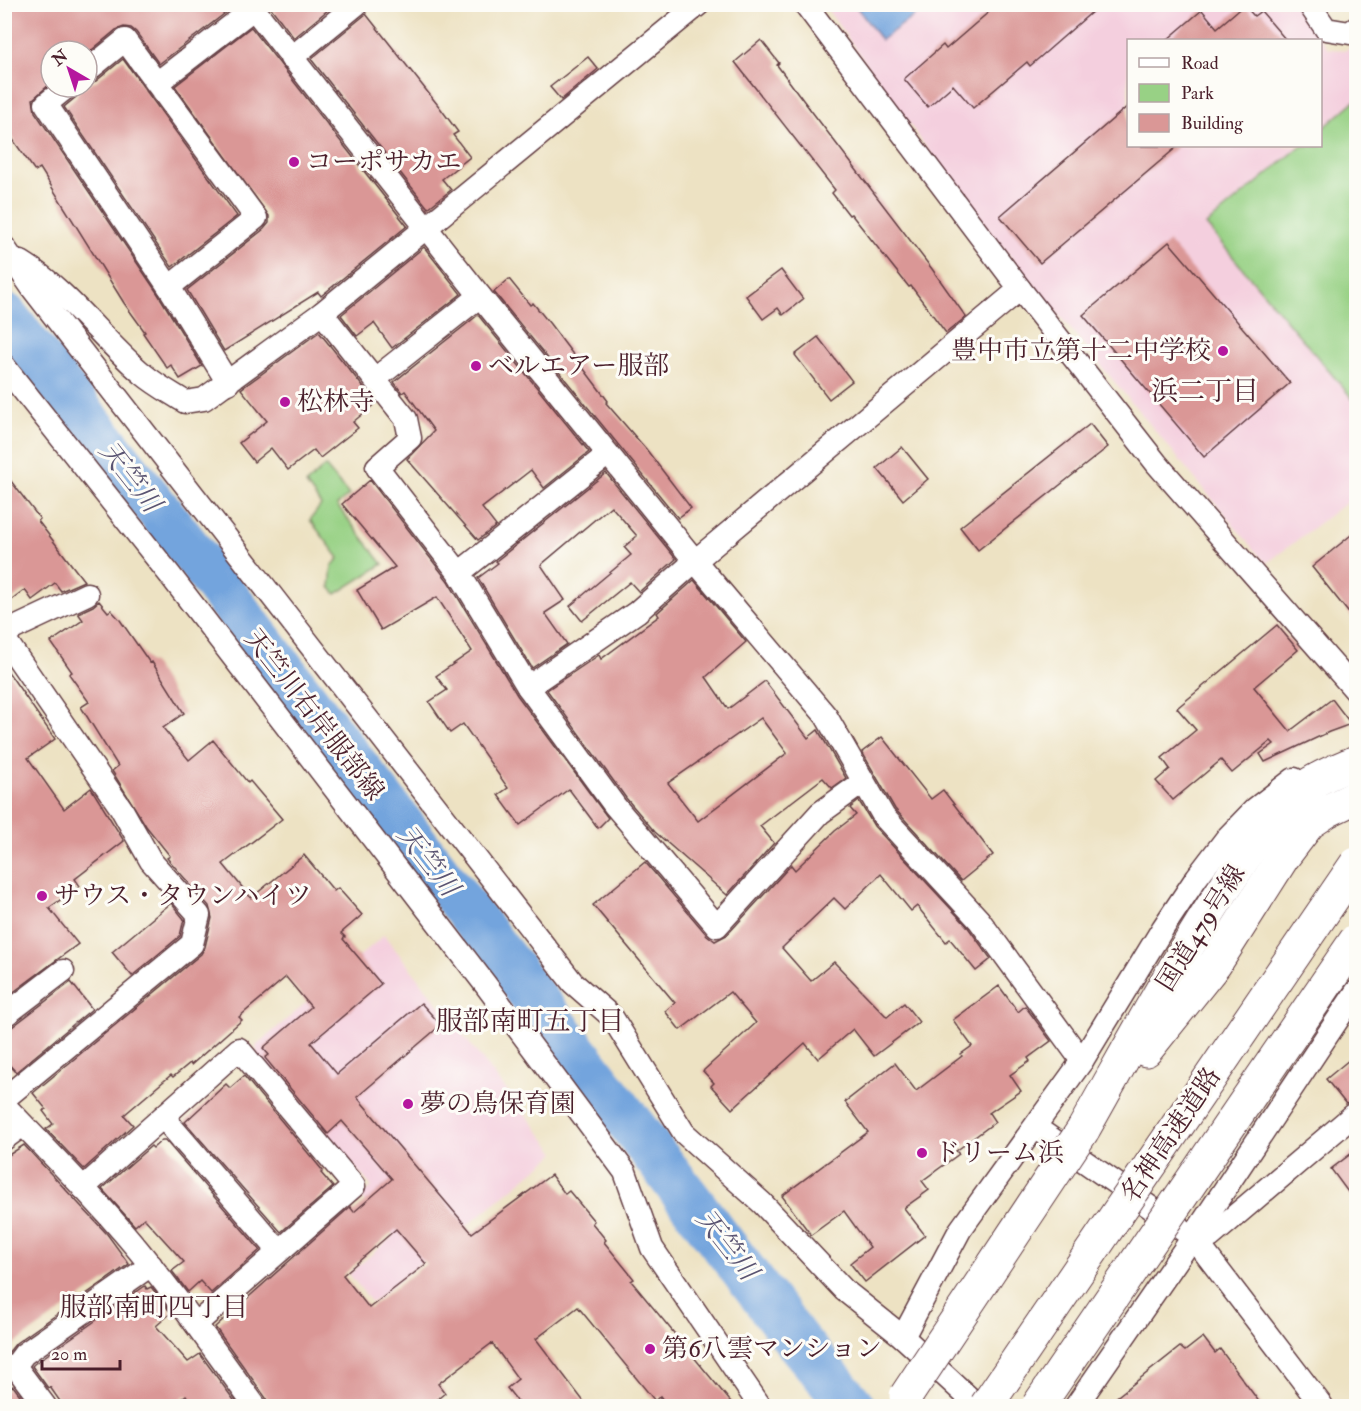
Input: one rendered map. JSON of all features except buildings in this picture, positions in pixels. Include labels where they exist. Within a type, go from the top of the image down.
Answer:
[{"type":"highway","name":"国道479号線","points":[[901,1403],[1083,1130],[1186,947],[1257,838],[1306,786],[1356,762]]},
{"type":"highway","name":"国道479号線","points":[[1083,1130],[1215,963],[1283,857],[1309,823],[1356,797]]},
{"type":"highway","name":"名神高速道路","points":[[986,1407],[1356,864]]},
{"type":"highway","name":"名神高速道路","points":[[1038,1407],[1356,940]]},
{"type":"street","points":[[291,58],[357,4]]},
{"type":"street","points":[[8,252],[45,279],[81,310],[143,374],[185,402],[204,399],[322,313],[699,4]]},
{"type":"street","points":[[805,4],[1020,289],[1157,464],[1356,691]]},
{"type":"street","points":[[1309,4],[1326,29],[1350,33],[1356,28]]},
{"type":"street","points":[[157,83],[251,7],[608,454],[826,716],[884,817],[979,920],[1082,1061]]},
{"type":"street","points":[[99,61],[125,40],[256,218],[169,287]]},
{"type":"street","points":[[52,99],[46,104],[169,287],[228,383]]},
{"type":"street","points":[[8,252],[55,317],[573,983],[612,1017],[684,1133],[762,1203],[844,1290],[903,1337],[978,1407]]},
{"type":"street","points":[[528,687],[638,612],[695,561],[1020,289]]},
{"type":"street","points":[[375,379],[480,296]]},
{"type":"street","points":[[322,313],[406,419],[410,438],[376,467],[459,573],[528,687],[615,806],[717,926],[820,813],[863,782]]},
{"type":"street","name":"天竺川右岸服部線","points":[[4,366],[170,575],[463,956],[625,1172],[652,1248],[760,1407]]},
{"type":"street","points":[[459,573],[608,454]]},
{"type":"street","points":[[4,633],[87,594]]},
{"type":"street","points":[[4,638],[121,808],[151,861],[199,915],[192,944],[4,1099]]},
{"type":"street","points":[[903,1337],[960,1230],[1082,1061],[1163,928],[1226,839],[1255,809],[1289,781],[1327,761],[1356,754]]},
{"type":"street","points":[[4,1016],[63,971]]},
{"type":"street","points":[[1076,1407],[1193,1237],[1356,992]]},
{"type":"street","points":[[83,1188],[239,1048],[354,1186],[196,1324]]},
{"type":"street","points":[[4,1105],[83,1188],[151,1265],[255,1407]]},
{"type":"street","points":[[1193,1237],[1210,1237],[1356,1113]]},
{"type":"street","points":[[163,1117],[279,1251]]},
{"type":"street","points":[[4,1139],[23,1125]]},
{"type":"street","points":[[1035,1126],[1193,1237],[1322,1407]]},
{"type":"street","points":[[45,1407],[10,1366],[151,1265]]},
{"type":"shaded area","name":"豊中市立第十二中学校","points":[[824,5],[1296,5],[1321,39],[1127,39],[1127,147],[1322,147],[1322,41],[1328,49],[1346,50],[1356,42],[1356,495],[1266,564],[969,207]]},
{"type":"shaded area","name":"夢の鳥保育園","points":[[384,935],[556,1153],[372,1303],[349,1274],[394,1235],[360,1196],[372,1187],[257,1055],[256,1046]]},
{"type":"green space","points":[[1356,100],[1356,403],[1206,225],[1300,147],[1322,147],[1322,129]]},
{"type":"green space","points":[[325,466],[349,495],[337,505],[383,564],[336,594],[330,587],[332,566],[339,558],[310,520],[321,505],[306,484]]},
{"type":"water","points":[[855,5],[929,5],[881,40]]},
{"type":"waterway","name":"天竺川","points":[[4,315],[201,564],[798,1342],[852,1406]]},
{"type":"place","name":"コーポサカエ","points":[[294,162]]},
{"type":"place","name":"豊中市立第十二中学校","points":[[1223,351]]},
{"type":"place","name":"ベルエアー服部","points":[[476,366]]},
{"type":"place","name":"松林寺","points":[[285,402]]},
{"type":"place","name":"サウス・タウンハイツ","points":[[42,896]]},
{"type":"place","name":"夢の鳥保育園","points":[[408,1104]]},
{"type":"place","name":"ドリーム浜","points":[[922,1153]]},
{"type":"place","name":"第6八雲マンション","points":[[650,1349]]},
{"type":"district","name":"浜二丁目","points":[[1205,391]]},
{"type":"district","name":"服部南町五丁目","points":[[530,1021]]},
{"type":"district","name":"服部南町四丁目","points":[[154,1307]]}]
